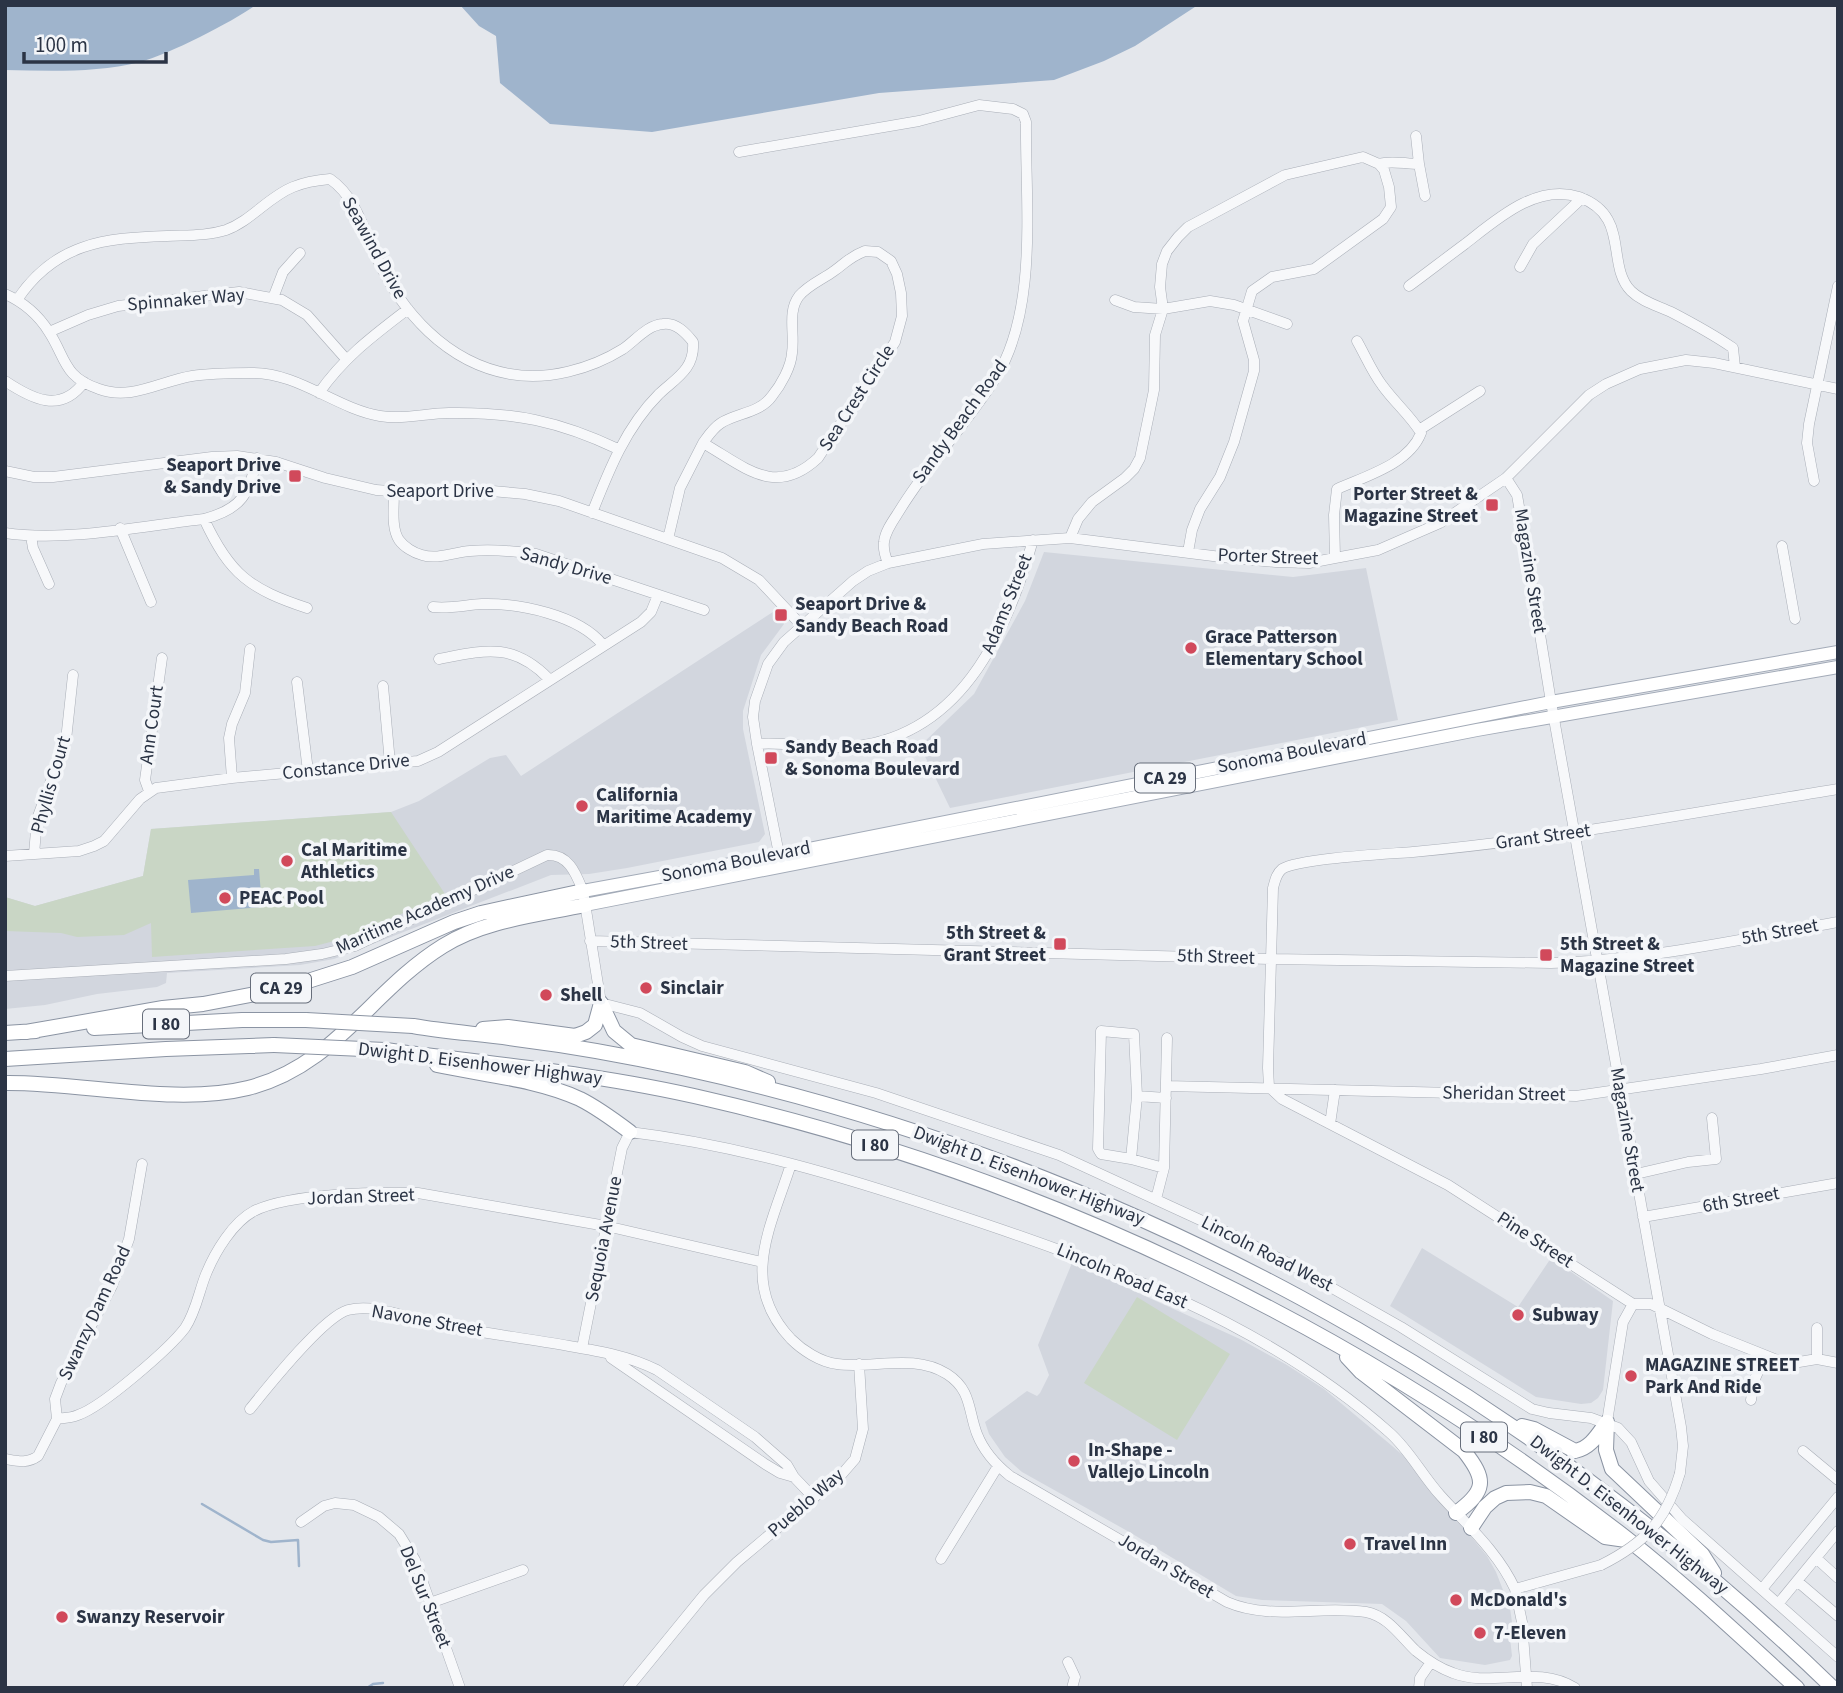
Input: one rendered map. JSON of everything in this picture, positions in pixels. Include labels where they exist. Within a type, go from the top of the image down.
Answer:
[{"type":"highway","name":"CA 29","points":[[26,1032],[286,988],[352,967],[472,916],[525,902],[584,898]]},
{"type":"highway","name":"CA 29","points":[[5,1083],[47,1083],[190,1095],[247,1088],[272,1080],[314,1059],[342,1036],[407,972],[443,946],[502,923],[584,898]]},
{"type":"highway","points":[[445,1032],[508,1027],[578,1035],[595,1024],[601,1003]]},
{"type":"highway","points":[[601,1003],[614,1031],[631,1045],[745,1072],[801,1097]]},
{"type":"highway","name":"Dwight D. Eisenhower Highway","points":[[5,1033],[242,1020],[306,1020],[413,1026],[445,1032],[513,1038],[680,1068],[801,1097],[881,1120],[985,1156],[1152,1223],[1263,1277],[1431,1372],[1612,1496],[1722,1586],[1833,1688]]},
{"type":"highway","name":"Dwight D. Eisenhower Highway","points":[[5,1059],[274,1045],[385,1050],[646,1086],[843,1135],[1018,1194],[1107,1231],[1258,1302],[1334,1343],[1450,1414],[1629,1541],[1797,1688]]},
{"type":"highway","points":[[385,1050],[428,1063],[566,1094],[604,1113],[630,1132]]},
{"type":"highway","points":[[1334,1343],[1361,1372],[1464,1451],[1475,1464],[1480,1474],[1481,1488],[1474,1500],[1456,1513]]},
{"type":"highway","points":[[1510,1424],[1534,1429],[1575,1451],[1592,1442],[1607,1422]]},
{"type":"highway","points":[[1607,1422],[1605,1450],[1612,1469],[1702,1554],[1722,1586]]},
{"type":"highway","points":[[1471,1528],[1485,1507],[1495,1498],[1506,1493],[1530,1492],[1546,1496],[1605,1537],[1629,1541]]},
{"type":"main road","name":"Sonoma Boulevard","points":[[780,861],[1551,702],[1838,652]]},
{"type":"main road","name":"Sonoma Boulevard","points":[[584,898],[1554,717],[1838,667]]},
{"type":"street","name":"Sandy Beach Road","points":[[739,152],[919,121],[979,105],[1013,109],[1023,114],[1026,121],[1025,274],[1022,303],[1012,346],[987,392],[912,489],[888,529],[884,554],[888,563]]},
{"type":"street","points":[[1416,136],[1424,196]]},
{"type":"street","points":[[1070,538],[1078,519],[1092,502],[1125,478],[1140,458],[1154,390],[1155,335],[1163,309],[1160,287],[1162,264],[1167,251],[1188,228],[1286,175],[1363,157],[1379,164],[1387,179],[1391,207],[1383,219],[1314,269],[1272,277],[1252,291],[1242,321],[1254,360],[1254,371],[1234,442],[1220,477],[1200,509],[1188,552]]},
{"type":"street","points":[[1379,164],[1388,160],[1401,164],[1419,164]]},
{"type":"street","name":"Seawind Drive","points":[[18,300],[34,276],[53,260],[74,251],[136,237],[218,232],[241,223],[293,187],[330,179],[340,185],[358,213],[387,278],[408,309],[428,332],[457,355],[488,369],[511,375],[542,376],[577,369],[618,351],[646,331],[663,324],[675,326],[694,342],[692,362],[650,404],[618,449],[592,513]]},
{"type":"street","points":[[1409,286],[1500,218],[1525,203],[1549,194],[1568,194],[1594,204],[1607,218],[1623,280],[1629,290],[1714,334],[1733,348],[1735,367]]},
{"type":"street","points":[[1520,267],[1533,244],[1582,198]]},
{"type":"street","name":"Sea Crest Circle","points":[[668,540],[680,488],[703,443],[713,429],[722,422],[762,407],[780,385],[792,356],[792,315],[802,292],[836,270],[851,256],[865,251],[878,252],[891,261],[901,293],[902,317],[894,342],[818,458],[804,471],[792,477],[780,478],[765,476],[749,469],[703,443]]},
{"type":"street","points":[[273,298],[283,272],[300,253]]},
{"type":"street","points":[[1814,481],[1808,443],[1838,286]]},
{"type":"street","name":"Spinnaker Way","points":[[49,332],[88,315],[118,306],[239,292],[282,300],[307,316],[346,359]]},
{"type":"street","points":[[5,295],[18,300],[35,314],[49,332],[62,360],[84,382],[112,393],[127,393],[191,376],[254,373],[296,382],[352,408],[380,416],[417,417],[478,412],[516,415],[590,436],[618,449]]},
{"type":"street","points":[[1115,300],[1134,307],[1163,309],[1210,301],[1245,309],[1287,324]]},
{"type":"street","points":[[319,393],[335,369],[408,309]]},
{"type":"street","points":[[1335,558],[1334,515],[1337,489],[1399,460],[1416,445],[1421,433],[1411,416],[1396,404],[1379,382],[1357,341]]},
{"type":"street","name":"Porter Street","points":[[888,563],[983,544],[1070,538],[1276,562],[1309,563],[1378,550],[1400,543],[1440,523],[1506,478],[1589,395],[1640,369],[1686,360],[1735,367],[1838,389]]},
{"type":"street","points":[[5,381],[32,398],[52,401],[74,394],[84,382]]},
{"type":"street","points":[[1419,430],[1480,391]]},
{"type":"street","name":"Seaport Drive","points":[[5,471],[53,477],[212,457],[257,458],[351,485],[394,492],[503,491],[559,501],[722,558],[743,569],[770,590],[802,625]]},
{"type":"street","points":[[6,533],[57,536],[204,519],[223,514],[245,496],[257,458]]},
{"type":"street","name":"Magazine Street","points":[[1506,478],[1517,495],[1551,702],[1683,1446],[1680,1473],[1667,1509],[1633,1548],[1601,1565],[1515,1590]]},
{"type":"street","name":"Sandy Drive","points":[[394,492],[394,527],[399,540],[423,555],[511,550],[558,561],[658,595]]},
{"type":"street","points":[[204,519],[213,539],[237,572],[272,596],[307,608]]},
{"type":"street","points":[[120,528],[151,602]]},
{"type":"street","points":[[31,536],[33,548],[49,584]]},
{"type":"street","name":"Adams Street","points":[[757,744],[774,742],[824,747],[860,746],[910,732],[939,714],[986,659],[1017,587],[1032,540]]},
{"type":"street","points":[[1782,546],[1795,619]]},
{"type":"street","points":[[780,861],[753,717],[755,701],[764,675],[772,657],[802,625],[853,581],[888,563]]},
{"type":"street","points":[[658,595],[704,610]]},
{"type":"street","name":"Constance Drive","points":[[149,791],[232,778],[418,761],[438,752],[646,617],[658,595]]},
{"type":"street","points":[[433,607],[446,609],[479,604],[521,606],[585,628],[603,645]]},
{"type":"street","points":[[232,778],[229,738],[245,693],[250,649]]},
{"type":"street","points":[[439,659],[485,650],[505,653],[535,664],[549,679]]},
{"type":"street","name":"Ann Court","points":[[149,791],[145,780],[162,658]]},
{"type":"street","name":"Phyllis Court","points":[[34,854],[37,820],[66,740],[73,675]]},
{"type":"street","points":[[297,682],[307,771]]},
{"type":"street","points":[[383,686],[390,763]]},
{"type":"street","name":"Grant Street","points":[[1269,1087],[1272,902],[1276,877],[1282,870],[1296,864],[1354,857],[1502,844],[1838,789]]},
{"type":"street","points":[[5,856],[79,851],[104,841],[149,791]]},
{"type":"street","name":"Maritime Academy Drive","points":[[5,976],[286,959],[338,951],[355,946],[547,855],[558,856],[568,863],[576,874],[584,898],[601,1003]]},
{"type":"street","name":"5th Street","points":[[590,942],[1270,959],[1551,963],[1597,962],[1684,950],[1838,922]]},
{"type":"street","name":"Lincoln Road West","points":[[601,1003],[640,1013],[702,1046],[836,1081],[1059,1155],[1236,1236],[1401,1327],[1532,1409],[1607,1422]]},
{"type":"street","points":[[1130,1159],[1137,1096],[1134,1034],[1101,1031],[1098,1149],[1101,1154],[1164,1168]]},
{"type":"street","points":[[1156,1199],[1164,1168],[1167,1038]]},
{"type":"street","name":"Sheridan Street","points":[[1166,1086],[1562,1096],[1620,1090],[1838,1055]]},
{"type":"street","name":"Pine Street","points":[[1269,1087],[1282,1099],[1448,1185],[1633,1304],[1651,1304],[1712,1334],[1787,1364],[1817,1359]]},
{"type":"street","points":[[1330,1124],[1335,1090]]},
{"type":"street","points":[[1137,1096],[1166,1098]]},
{"type":"street","points":[[1636,1174],[1688,1161],[1716,1159],[1712,1118]]},
{"type":"street","name":"Lincoln Road East","points":[[630,1132],[665,1136],[791,1164],[875,1187],[1024,1236],[1183,1301],[1280,1352],[1314,1373],[1364,1412],[1405,1448],[1435,1489],[1503,1566],[1515,1590]]},
{"type":"street","name":"Sequoia Avenue","points":[[582,1349],[622,1148],[630,1132]]},
{"type":"street","name":"Swanzy Dam Road","points":[[57,1419],[55,1399],[61,1383],[111,1286],[129,1239],[142,1164]]},
{"type":"street","points":[[791,1164],[762,1262],[762,1287],[768,1307],[777,1324],[810,1354],[835,1364],[859,1364]]},
{"type":"street","name":"6th Street","points":[[1643,1217],[1838,1184]]},
{"type":"street","name":"Jordan Street","points":[[57,1419],[78,1415],[101,1402],[185,1328],[206,1273],[222,1244],[252,1212],[268,1206],[338,1195],[418,1193],[606,1226],[762,1262]]},
{"type":"street","points":[[1633,1304],[1623,1322],[1607,1422],[1618,1428],[1631,1442],[1649,1481],[1682,1519],[1838,1657]]},
{"type":"street","name":"Navone Street","points":[[250,1409],[278,1373],[326,1325],[348,1310],[374,1310],[437,1324],[602,1352],[641,1362],[657,1370],[755,1437],[787,1465],[794,1477],[814,1498]]},
{"type":"street","points":[[1817,1328],[1817,1359],[1838,1363]]},
{"type":"street","name":"Navone Street","points":[[602,1352],[765,1464],[779,1473],[794,1477]]},
{"type":"street","points":[[1751,1400],[1754,1381],[1765,1356]]},
{"type":"street","name":"Jordan Street","points":[[859,1364],[914,1363],[946,1373],[966,1394],[977,1433],[990,1459],[1010,1476],[1244,1610],[1370,1613],[1385,1621],[1431,1662],[1467,1677],[1526,1675],[1559,1681],[1574,1688]]},
{"type":"street","name":"Pueblo Way","points":[[628,1688],[720,1579],[855,1460],[863,1429],[859,1364]]},
{"type":"street","points":[[5,1458],[22,1462],[33,1460],[38,1456],[57,1419]]},
{"type":"street","points":[[1803,1451],[1838,1480]]},
{"type":"street","points":[[941,1559],[998,1466]]},
{"type":"street","points":[[1762,1590],[1838,1497]]},
{"type":"street","name":"Del Sur Street","points":[[300,1522],[324,1506],[335,1503],[354,1505],[379,1517],[399,1534],[409,1547],[460,1688]]},
{"type":"street","points":[[1778,1604],[1838,1531]]},
{"type":"street","points":[[1816,1558],[1838,1578]]},
{"type":"street","points":[[429,1603],[523,1570]]},
{"type":"street","points":[[1797,1581],[1838,1616]]},
{"type":"street","points":[[1515,1590],[1522,1622],[1527,1688]]},
{"type":"street","points":[[1068,1662],[1075,1677],[1072,1688]]},
{"type":"street","points":[[1419,1688],[1420,1678],[1431,1662]]},
{"type":"shaded area","name":"Grace Patterson Elementary School","points":[[1044,552],[1293,577],[1366,568],[1398,720],[950,808],[920,746],[974,694],[1025,601]]},
{"type":"shaded area","name":"California Maritime Academy","points":[[776,610],[784,624],[761,655],[743,711],[743,729],[765,834],[759,842],[627,868],[589,874],[551,875],[334,959],[300,965],[167,973],[166,983],[157,987],[5,1009],[5,897],[35,906],[143,876],[151,829],[391,812],[419,801],[490,758],[506,755],[521,776]]},
{"type":"shaded area","points":[[1422,1248],[1518,1307],[1551,1258],[1613,1301],[1603,1390],[1598,1398],[1591,1403],[1581,1404],[1536,1397],[1390,1306]]},
{"type":"shaded area","points":[[1072,1263],[1240,1339],[1287,1365],[1324,1389],[1407,1459],[1487,1556],[1496,1572],[1510,1608],[1514,1637],[1510,1638],[1510,1660],[1485,1665],[1440,1658],[1406,1621],[1382,1604],[1262,1600],[1236,1596],[1022,1472],[1005,1457],[989,1434],[985,1422],[1027,1391],[1037,1396],[1040,1393],[1049,1375],[1038,1345]]},
{"type":"green space","name":"Cal Maritime Athletics","points":[[391,812],[445,894],[353,936],[315,946],[152,957],[151,923],[124,935],[77,937],[61,933],[5,931],[5,897],[35,906],[143,876],[151,829]]},
{"type":"green space","points":[[1137,1297],[1230,1354],[1177,1440],[1084,1383]]},
{"type":"water","points":[[5,5],[256,5],[199,37],[153,58],[123,66],[56,71],[5,70]]},
{"type":"water","points":[[460,5],[1198,5],[1135,46],[1054,80],[879,93],[652,132],[550,124],[500,83],[496,36],[479,26]]},
{"type":"water","name":"PEAC Pool","points":[[254,869],[259,869],[262,907],[191,913],[188,880],[254,875]]},
{"type":"waterway","points":[[202,1504],[263,1540],[298,1540],[299,1566]]},
{"type":"waterway","points":[[367,1688],[383,1683]]},
{"type":"place","name":"Seaport Drive & Sandy Drive","points":[[295,476]]},
{"type":"place","name":"Porter Street & Magazine Street","points":[[1492,505]]},
{"type":"place","name":"Seaport Drive & Sandy Beach Road","points":[[781,615]]},
{"type":"place","name":"Grace Patterson Elementary School","points":[[1191,648]]},
{"type":"place","name":"Sandy Beach Road & Sonoma Boulevard","points":[[771,758]]},
{"type":"place","name":"California Maritime Academy","points":[[582,806]]},
{"type":"place","name":"Cal Maritime Athletics","points":[[287,861]]},
{"type":"place","name":"PEAC Pool","points":[[225,898]]},
{"type":"place","name":"5th Street & Grant Street","points":[[1060,944]]},
{"type":"place","name":"5th Street & Magazine Street","points":[[1546,955]]},
{"type":"place","name":"Sinclair","points":[[646,988]]},
{"type":"place","name":"Shell","points":[[546,995]]},
{"type":"place","name":"Subway","points":[[1518,1315]]},
{"type":"place","name":"MAGAZINE STREET Park And Ride","points":[[1631,1376]]},
{"type":"place","name":"In-Shape - Vallejo Lincoln","points":[[1074,1461]]},
{"type":"place","name":"Travel Inn","points":[[1350,1544]]},
{"type":"place","name":"McDonald's","points":[[1456,1600]]},
{"type":"place","name":"Swanzy Reservoir","points":[[62,1617]]},
{"type":"place","name":"7-Eleven","points":[[1480,1633]]}]
